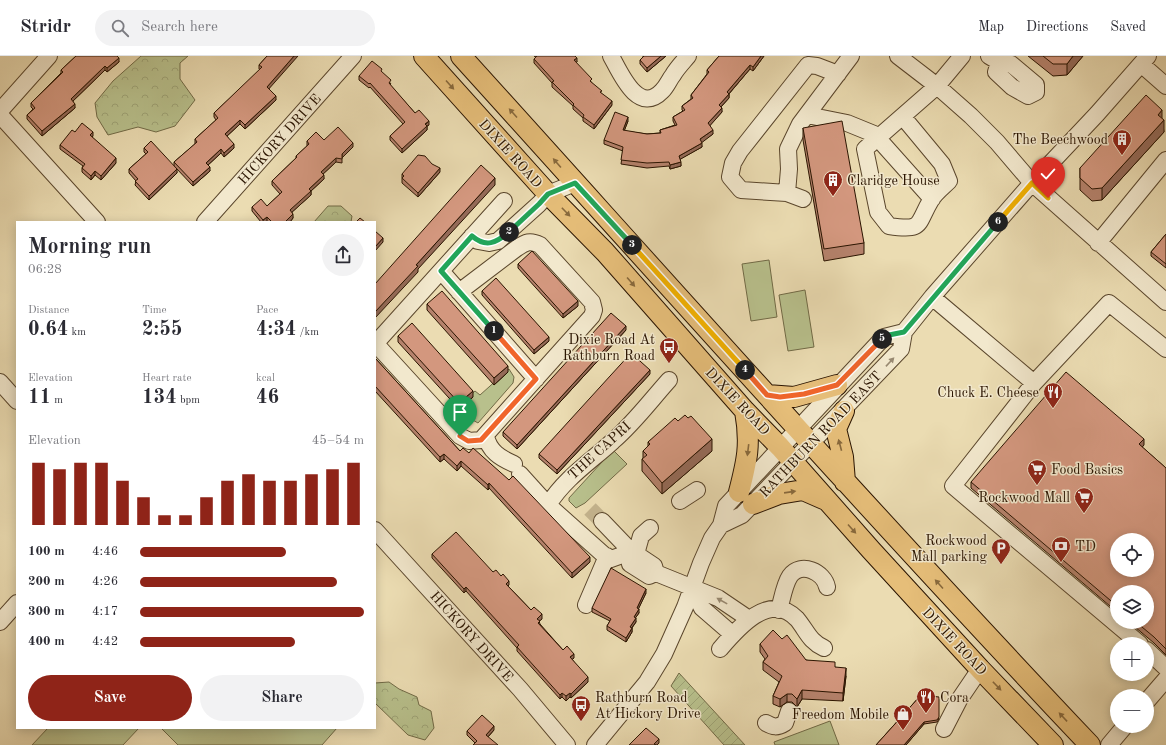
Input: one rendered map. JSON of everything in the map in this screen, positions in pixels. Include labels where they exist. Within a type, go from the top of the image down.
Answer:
[{"type":"main road","name":"DIXIE ROAD","points":[[424,56],[544,199],[605,252],[744,411],[780,447],[826,500],[980,669],[1053,745]]},
{"type":"main road","name":"DIXIE ROAD","points":[[461,56],[813,444],[845,482],[1090,745]]},
{"type":"main road","points":[[767,395],[794,396],[837,385]]},
{"type":"main road","points":[[744,411],[749,440],[746,465],[746,498],[803,490],[826,500]]},
{"type":"main road","points":[[844,411],[836,429],[843,458],[845,482]]},
{"type":"street","points":[[0,111],[48,56]]},
{"type":"street","name":"HICKORY DRIVE","points":[[206,221],[353,56]]},
{"type":"street","points":[[611,56],[629,88],[637,95],[646,97],[655,96],[663,90],[688,56]]},
{"type":"street","points":[[788,193],[788,149],[807,115],[851,56]]},
{"type":"street","points":[[898,56],[938,86],[996,142],[1032,183],[1166,302]]},
{"type":"street","points":[[903,117],[942,164],[949,181],[932,199],[920,223],[909,229],[890,226],[878,212],[865,149],[877,137],[903,117],[938,86],[962,56]]},
{"type":"street","points":[[1145,60],[1166,86]]},
{"type":"street","name":"RATHBURN ROAD EAST","points":[[746,498],[794,463],[901,349],[904,332],[932,297],[1032,183],[1145,60]]},
{"type":"street","points":[[803,199],[788,193],[741,190],[730,177],[733,163],[740,151],[808,65],[817,66],[838,74]]},
{"type":"street","points":[[0,115],[96,221]]},
{"type":"street","points":[[807,115],[847,123],[874,134],[932,199]]},
{"type":"street","points":[[1098,243],[1166,160]]},
{"type":"street","points":[[472,236],[478,241],[489,243],[498,241],[544,199],[575,183]]},
{"type":"street","points":[[376,343],[504,202]]},
{"type":"street","points":[[376,345],[460,436],[468,441],[483,438],[592,316],[594,310],[592,302],[540,245],[531,241],[526,242],[517,248],[459,292]]},
{"type":"street","points":[[441,271],[536,379]]},
{"type":"street","points":[[932,297],[1034,383]]},
{"type":"street","points":[[1132,637],[953,486],[1034,383],[1109,303],[1166,349]]},
{"type":"street","name":"RATHBURN ROAD EAST","points":[[594,745],[647,682],[664,654],[686,607],[691,588],[712,538],[721,525],[742,515],[746,498],[780,447],[837,385],[884,336],[904,332]]},
{"type":"street","name":"THE CAPRI","points":[[548,505],[556,491],[571,476],[614,440],[669,380]]},
{"type":"street","points":[[0,382],[16,400]]},
{"type":"street","points":[[483,438],[497,455],[517,469],[548,505],[607,556],[615,558],[630,555],[654,566],[656,573],[718,598],[750,619]]},
{"type":"street","points":[[680,500],[697,490]]},
{"type":"street","points":[[602,521],[625,545],[630,555]]},
{"type":"street","points":[[630,555],[641,536],[650,528]]},
{"type":"street","name":"HICKORY DRIVE","points":[[376,531],[520,689],[566,745]]},
{"type":"street","points":[[586,605],[607,556]]},
{"type":"street","points":[[779,610],[790,576],[795,572],[803,570],[817,572],[823,577],[827,587]]},
{"type":"street","points":[[691,588],[702,608],[732,634]]},
{"type":"street","points":[[0,622],[16,605]]},
{"type":"street","points":[[720,649],[732,634],[756,613],[764,610],[779,610],[792,614],[814,643],[824,648]]},
{"type":"street","points":[[1154,657],[1166,668]]},
{"type":"street","points":[[944,729],[959,700],[980,669]]},
{"type":"street","points":[[1154,693],[1166,679]]},
{"type":"street","points":[[766,723],[779,727],[785,723],[788,711]]},
{"type":"street","points":[[1109,745],[1119,733]]},
{"type":"green space","points":[[141,56],[188,56],[180,63],[180,79],[195,100],[175,126],[156,132],[138,127],[108,135],[97,117],[95,103],[113,81]]},
{"type":"green space","points":[[328,206],[341,206],[352,216],[351,221],[315,221]]},
{"type":"green space","points":[[769,260],[777,317],[751,321],[742,264]]},
{"type":"green space","points":[[805,290],[814,347],[788,351],[779,295]]},
{"type":"green space","points":[[509,369],[514,377],[513,383],[478,423],[471,419],[463,426],[451,412],[475,391],[480,395]]},
{"type":"green space","points":[[613,450],[627,464],[585,503],[576,508],[569,501],[569,498]]},
{"type":"green space","points":[[679,673],[745,745],[724,745],[671,686]]},
{"type":"green space","points":[[389,682],[399,689],[417,697],[419,705],[431,711],[434,728],[425,740],[408,735],[376,704],[376,683]]},
{"type":"green space","points":[[830,721],[839,745],[775,745],[774,742]]},
{"type":"green space","points":[[47,729],[138,729],[123,745],[32,745]]},
{"type":"green space","points":[[162,729],[336,729],[322,745],[178,745]]},
{"type":"building","points":[[76,56],[117,56],[119,58],[107,68],[105,66],[71,99],[75,104],[42,131],[27,115],[35,108],[31,103],[63,72],[61,70]]},
{"type":"building","points":[[267,56],[294,56],[267,87],[276,96],[245,125],[240,120],[225,134],[234,144],[224,153],[221,149],[206,163],[210,167],[193,182],[174,162],[197,142],[195,139],[218,118],[214,113],[262,67],[259,65]]},
{"type":"building","points":[[537,56],[575,56],[577,58],[574,60],[592,79],[590,81],[602,91],[600,92],[612,101],[594,125],[583,117],[584,115],[552,82],[554,81],[534,59]]},
{"type":"building","points":[[644,56],[661,56],[647,68],[640,60]]},
{"type":"building","points":[[719,56],[761,56],[753,67],[750,65],[727,92],[729,94],[719,105],[722,108],[708,123],[713,130],[700,139],[702,143],[679,156],[681,162],[670,165],[669,162],[647,163],[621,160],[623,147],[604,140],[615,112],[628,117],[623,130],[647,134],[661,133],[660,130],[677,125],[673,117],[685,110],[682,106],[693,98],[691,95],[709,72],[707,70]]},
{"type":"building","points":[[1043,56],[1073,56],[1067,64],[1053,64]]},
{"type":"building","points":[[372,61],[382,69],[381,71],[391,80],[389,83],[415,113],[419,110],[429,121],[425,124],[427,126],[402,149],[390,136],[405,122],[370,83],[369,84],[359,76]]},
{"type":"building","name":"The Beechwood","points":[[1146,95],[1162,110],[1158,115],[1164,120],[1102,188],[1092,189],[1080,178],[1080,168]]},
{"type":"building","name":"Claridge House","points":[[842,121],[864,243],[824,249],[803,128]]},
{"type":"building","points":[[82,123],[93,132],[90,135],[116,158],[101,176],[95,171],[91,176],[82,168],[85,164],[60,145],[72,130],[75,132]]},
{"type":"building","points":[[338,127],[353,143],[342,154],[342,159],[336,158],[321,172],[324,175],[309,189],[311,191],[290,210],[293,214],[286,221],[271,221],[267,217],[263,220],[252,207],[261,199],[267,206],[282,192],[272,181],[309,144],[307,141],[316,132],[324,140]]},
{"type":"building","points":[[151,141],[177,169],[149,196],[135,181],[138,179],[129,169],[148,152],[144,148]]},
{"type":"building","points":[[418,155],[425,156],[432,164],[440,168],[418,193],[402,178],[404,176],[402,174]]},
{"type":"building","points":[[481,165],[495,178],[416,265],[418,266],[376,311],[376,283]]},
{"type":"building","points":[[360,218],[364,221],[357,221]]},
{"type":"building","points":[[376,232],[383,238],[376,246]]},
{"type":"building","points":[[1166,234],[1166,264],[1151,252]]},
{"type":"building","points":[[532,251],[578,301],[563,314],[518,264]]},
{"type":"building","points":[[496,278],[549,337],[534,350],[482,291]]},
{"type":"building","points":[[442,291],[508,366],[494,378],[427,304]]},
{"type":"building","points":[[611,313],[626,326],[517,445],[503,432]]},
{"type":"building","points":[[412,323],[473,391],[459,403],[398,336]]},
{"type":"building","points":[[631,353],[650,370],[557,470],[539,454]]},
{"type":"building","points":[[376,359],[460,451],[463,448],[469,453],[473,448],[509,480],[513,476],[590,557],[572,573],[489,483],[488,485],[461,461],[457,466],[444,454],[440,457],[376,387]]},
{"type":"building","name":"Rockwood Mall","points":[[1066,372],[1144,439],[1139,444],[1166,468],[1166,649],[1144,629],[1154,629],[1154,585],[1110,585],[1110,600],[971,482]]},
{"type":"building","points":[[685,415],[688,418],[691,416],[712,439],[662,483],[642,459],[647,455],[643,451],[650,444],[648,442],[675,418],[678,421]]},
{"type":"building","points":[[456,532],[493,572],[496,570],[501,576],[503,574],[509,581],[506,584],[531,610],[534,607],[542,614],[537,619],[540,621],[538,623],[563,650],[567,646],[574,654],[570,657],[588,677],[571,694],[570,693],[566,696],[562,693],[560,695],[517,647],[519,645],[466,587],[464,589],[432,554]]},
{"type":"building","points":[[611,568],[646,589],[637,608],[639,609],[634,617],[636,618],[630,627],[632,628],[626,638],[607,626],[611,619],[592,608]]},
{"type":"building","points":[[773,630],[782,639],[787,635],[806,660],[835,662],[835,667],[846,668],[843,693],[802,690],[797,699],[792,694],[787,694],[780,699],[773,696],[782,676],[763,662],[768,656],[760,644]]},
{"type":"building","points":[[921,695],[939,697],[939,717],[937,720],[924,722],[904,745],[876,745]]},
{"type":"building","points":[[482,715],[494,726],[486,735],[498,745],[473,745],[477,741],[467,731]]},
{"type":"building","points":[[646,728],[659,739],[654,744],[656,745],[629,745]]},
{"type":"tunnel","points":[[590,509],[602,521]]},
{"type":"place","name":"The Beechwood","points":[[1122,156]]},
{"type":"place","name":"Claridge House","points":[[833,197]]},
{"type":"place","name":"Dixie Road At Rathburn Road","points":[[669,364]]},
{"type":"place","name":"Chuck E. Cheese","points":[[1053,409]]},
{"type":"place","name":"Food Basics","points":[[1037,486]]},
{"type":"place","name":"Rockwood Mall","points":[[1084,514]]},
{"type":"place","name":"TD","points":[[1061,563]]},
{"type":"place","name":"Rockwood Mall parking","points":[[1001,565]]},
{"type":"place","name":"Cora","points":[[926,714]]},
{"type":"place","name":"Rathburn Road At Hickory Drive","points":[[581,722]]},
{"type":"place","name":"Freedom Mobile","points":[[903,731]]},
{"type":"route","points":[[460,436],[468,441],[481,440],[536,379],[441,271],[472,236],[478,241],[489,243],[498,241],[513,229],[548,194],[575,183],[612,222],[767,395],[780,397],[804,394],[837,385],[884,336],[904,332],[932,297],[1032,183],[1048,198]]}]
